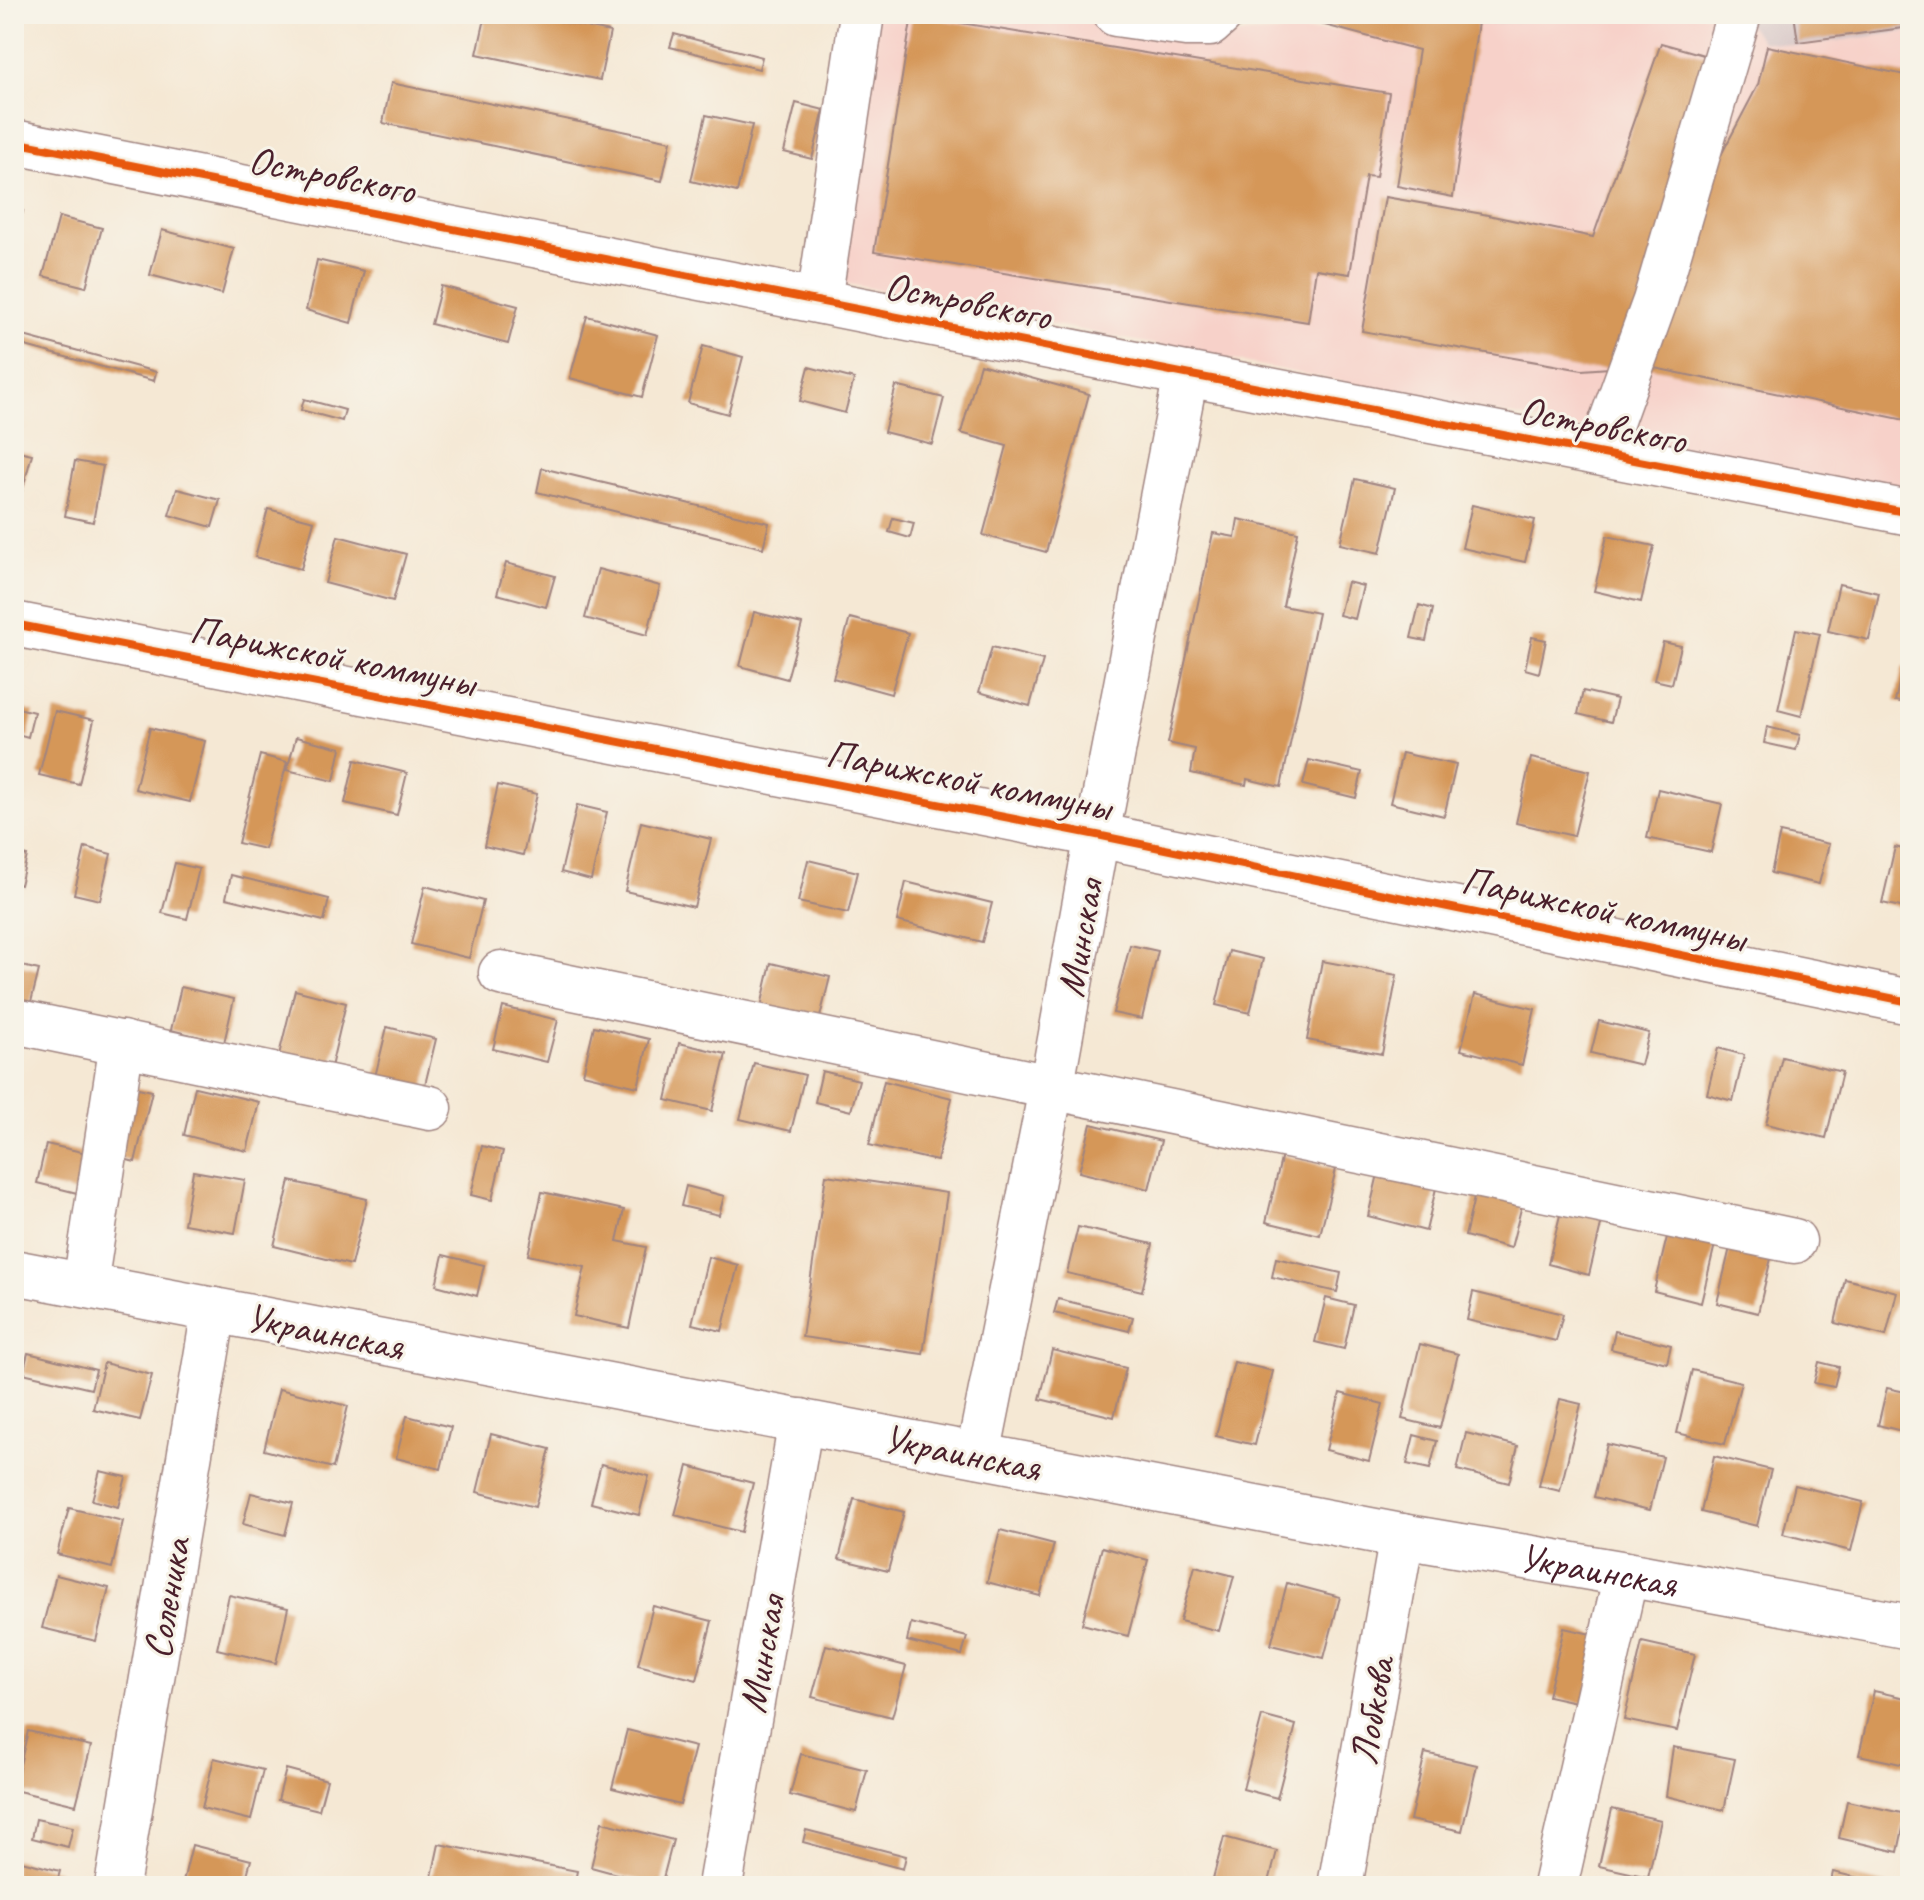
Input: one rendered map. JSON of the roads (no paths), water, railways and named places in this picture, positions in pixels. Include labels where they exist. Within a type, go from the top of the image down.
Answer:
[{"type":"street","points":[[819,301],[862,14]]},
{"type":"street","points":[[1116,14],[1186,24],[1210,24],[1221,14]]},
{"type":"street","points":[[1600,453],[1655,301],[1739,14]]},
{"type":"street","name":"Островского","points":[[14,142],[1186,374],[1910,513]]},
{"type":"street","name":"Минская","points":[[978,1455],[1051,1089],[1186,374]]},
{"type":"street","name":"Парижской коммуны","points":[[14,624],[1097,835],[1910,1002]]},
{"type":"street","points":[[501,973],[1794,1241]]},
{"type":"street","points":[[14,1021],[430,1108]]},
{"type":"street","points":[[85,1285],[122,1043]]},
{"type":"street","name":"Украинская","points":[[14,1272],[1402,1536],[1910,1627]]},
{"type":"street","name":"Соленика","points":[[117,1886],[214,1310]]},
{"type":"street","name":"Минская","points":[[720,1886],[801,1421]]},
{"type":"street","name":"Лобкова","points":[[1340,1886],[1402,1536]]},
{"type":"street","points":[[1555,1886],[1626,1574]]}]
